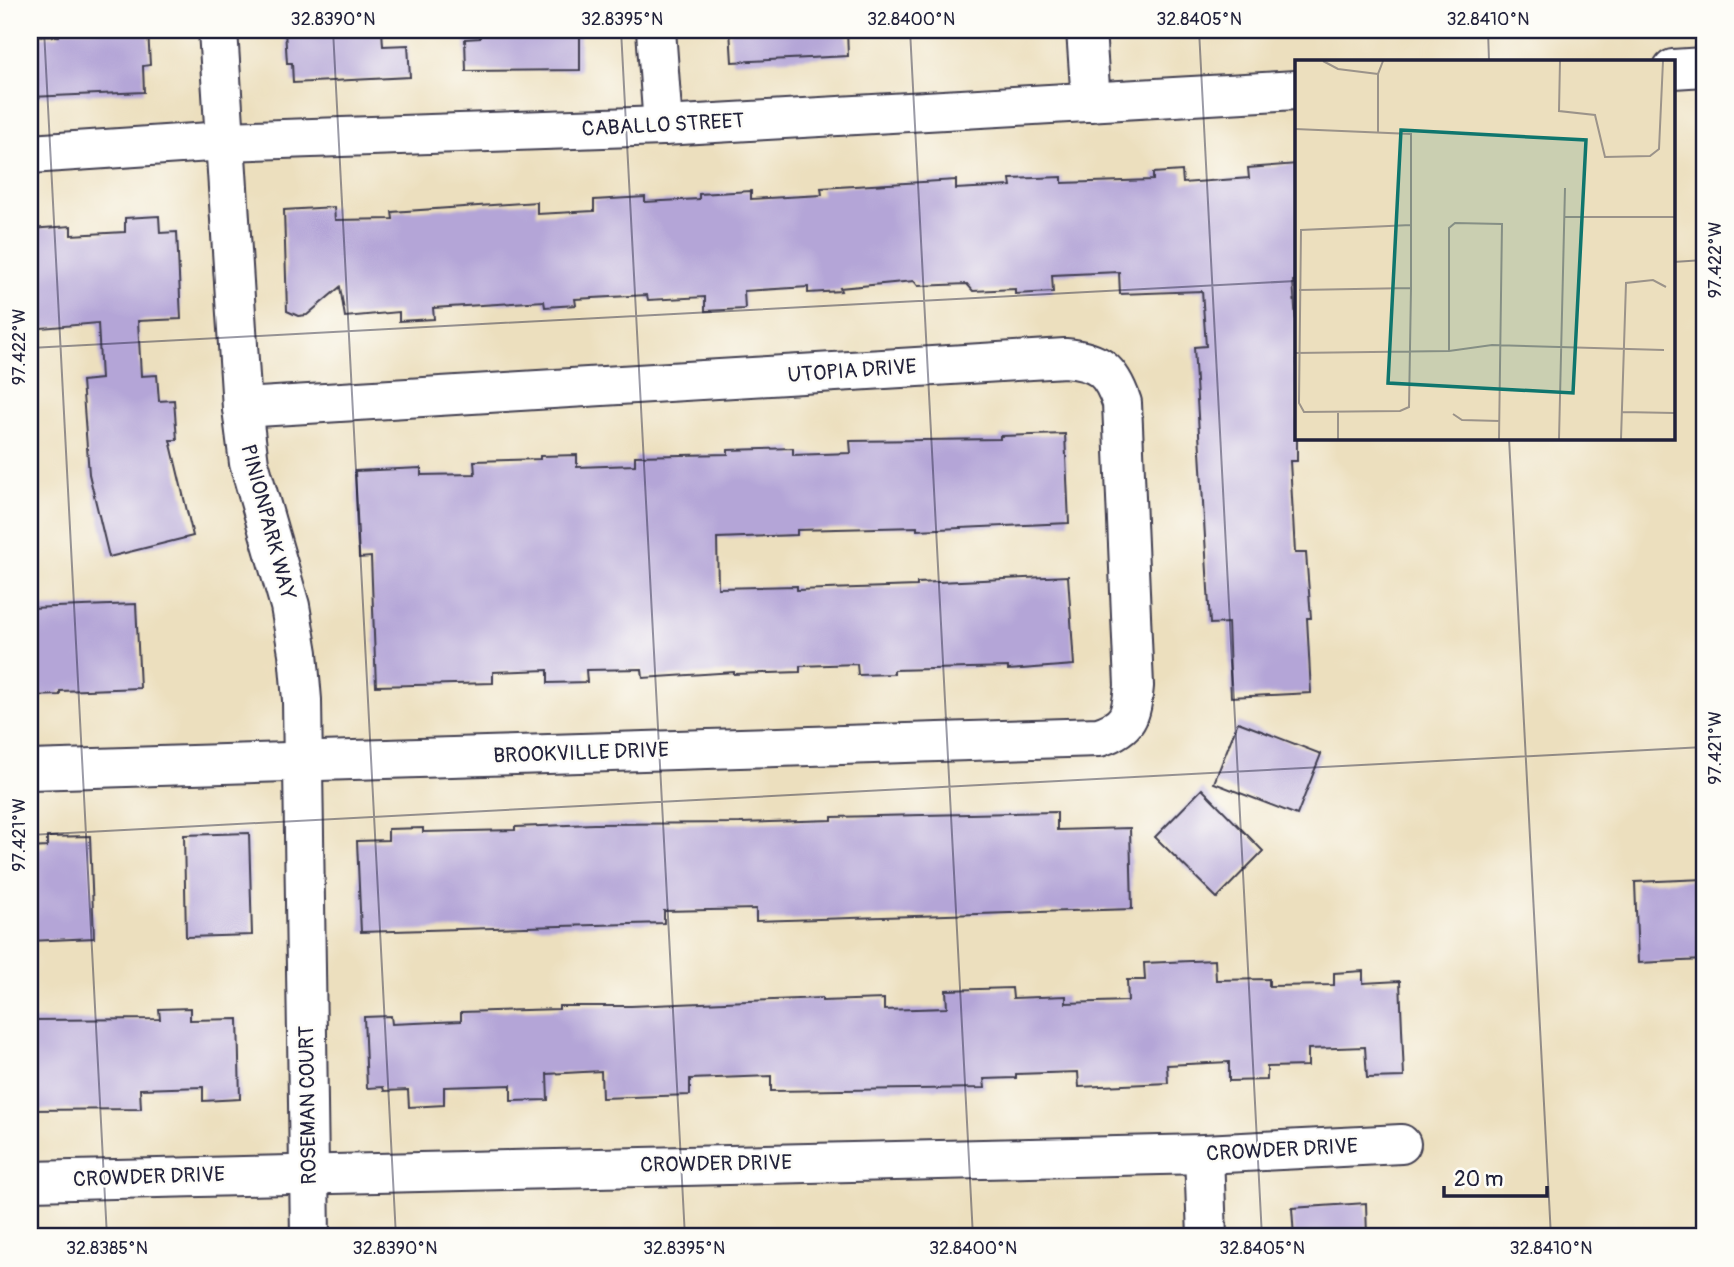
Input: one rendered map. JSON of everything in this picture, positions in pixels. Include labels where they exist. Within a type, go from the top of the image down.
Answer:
[{"type":"street","name":"PINIONPARK WAY","points":[[218,30],[242,408],[249,463],[290,606],[302,700],[306,973]]},
{"type":"street","points":[[656,30],[663,126]]},
{"type":"street","points":[[1086,30],[1091,102]]},
{"type":"street","points":[[1674,69],[1704,67]]},
{"type":"street","name":"CABALLO STREET","points":[[30,154],[225,141],[663,126],[1295,90]]},
{"type":"street","name":"UTOPIA DRIVE","points":[[242,408],[1065,358],[1087,360],[1103,369],[1115,383],[1122,403],[1134,686],[1128,720]]},
{"type":"street","name":"BROOKVILLE DRIVE","points":[[30,770],[1098,737],[1116,732],[1128,720]]},
{"type":"street","name":"ROSEMAN COURT","points":[[306,973],[310,1237]]},
{"type":"street","name":"CROWDER DRIVE","points":[[30,1181],[1204,1154],[1401,1144]]},
{"type":"street","points":[[1204,1154],[1207,1237]]},
{"type":"building","points":[[59,30],[148,30],[150,65],[143,66],[144,92],[31,97],[30,37],[59,36]]},
{"type":"building","points":[[285,30],[382,30],[383,46],[408,45],[410,77],[293,83],[292,63],[287,63]]},
{"type":"building","points":[[480,30],[580,30],[580,70],[466,71],[465,39],[480,38]]},
{"type":"building","points":[[730,30],[847,30],[848,56],[732,62]]},
{"type":"building","points":[[1295,164],[1293,281],[1297,461],[1290,461],[1295,553],[1306,553],[1311,618],[1307,618],[1311,693],[1231,697],[1228,623],[1210,624],[1194,347],[1206,346],[1202,291],[1120,294],[1119,272],[1052,275],[1053,292],[1015,294],[1015,289],[973,291],[967,284],[918,286],[914,281],[808,293],[808,287],[744,291],[745,309],[705,311],[705,297],[648,300],[647,295],[575,299],[576,305],[545,307],[544,301],[433,308],[434,319],[399,321],[399,312],[345,317],[340,287],[307,315],[298,316],[287,311],[284,210],[334,207],[335,220],[393,219],[392,212],[537,202],[537,214],[594,211],[594,200],[645,197],[645,202],[699,199],[699,194],[751,191],[751,199],[822,195],[821,188],[956,180],[956,189],[1011,186],[1010,179],[1062,177],[1062,183],[1153,180],[1153,173],[1182,171],[1183,183],[1249,178],[1248,168]]},
{"type":"building","points":[[159,216],[160,233],[177,232],[181,319],[138,321],[141,376],[157,375],[159,401],[174,400],[177,440],[170,440],[193,536],[109,557],[89,474],[82,381],[101,379],[98,323],[30,329],[30,229],[71,226],[71,235],[125,232],[125,218]]},
{"type":"building","points":[[1065,434],[1069,523],[917,530],[917,527],[797,530],[797,535],[717,538],[718,588],[797,586],[797,590],[917,586],[917,583],[1068,576],[1074,665],[1008,670],[1008,667],[894,670],[894,674],[858,675],[857,664],[800,666],[800,672],[734,672],[643,678],[642,669],[586,670],[587,682],[548,683],[548,670],[493,672],[493,683],[376,686],[371,557],[359,558],[355,471],[421,468],[421,475],[475,474],[474,461],[540,459],[540,456],[577,455],[577,467],[635,465],[635,456],[728,454],[728,450],[793,448],[793,455],[851,453],[850,441],[1000,439],[1000,436]]},
{"type":"building","points":[[136,604],[140,688],[60,691],[60,695],[30,696],[30,608]]},
{"type":"building","points":[[1238,722],[1321,754],[1297,815],[1214,783]]},
{"type":"building","points":[[1202,789],[1263,851],[1217,898],[1155,837]]},
{"type":"building","points":[[1057,812],[1057,830],[1130,828],[1132,909],[756,921],[756,909],[664,911],[664,923],[361,932],[357,841],[388,840],[388,829],[423,828],[423,832],[515,830],[515,827],[594,824],[740,823],[832,820],[832,817]]},
{"type":"building","points":[[249,833],[252,935],[186,937],[184,835]]},
{"type":"building","points":[[90,836],[94,938],[30,941],[30,848],[47,847],[47,837]]},
{"type":"building","points":[[1704,879],[1704,960],[1638,963],[1635,882]]},
{"type":"building","points":[[1215,960],[1216,980],[1269,979],[1269,986],[1334,985],[1334,973],[1363,971],[1363,983],[1400,981],[1404,1077],[1367,1078],[1365,1047],[1308,1049],[1308,1066],[1267,1067],[1267,1080],[1229,1081],[1229,1062],[1167,1065],[1168,1083],[1079,1087],[1078,1072],[1016,1074],[1016,1078],[984,1079],[985,1088],[771,1091],[771,1076],[690,1079],[690,1095],[602,1098],[601,1071],[547,1074],[548,1100],[511,1101],[511,1085],[444,1087],[444,1105],[409,1107],[408,1090],[384,1091],[383,1087],[367,1088],[364,1017],[391,1016],[392,1024],[461,1021],[461,1012],[559,1009],[559,1006],[631,1006],[822,998],[822,1001],[884,999],[884,1010],[947,1008],[946,990],[1012,988],[1013,998],[1066,996],[1066,1003],[1128,1001],[1127,980],[1145,980],[1144,963]]},
{"type":"building","points":[[190,1008],[190,1020],[238,1019],[240,1099],[203,1101],[203,1087],[140,1089],[141,1109],[30,1110],[30,1020],[160,1019],[159,1009]]},
{"type":"building","points":[[1366,1203],[1367,1237],[1294,1237],[1292,1208]]}]
